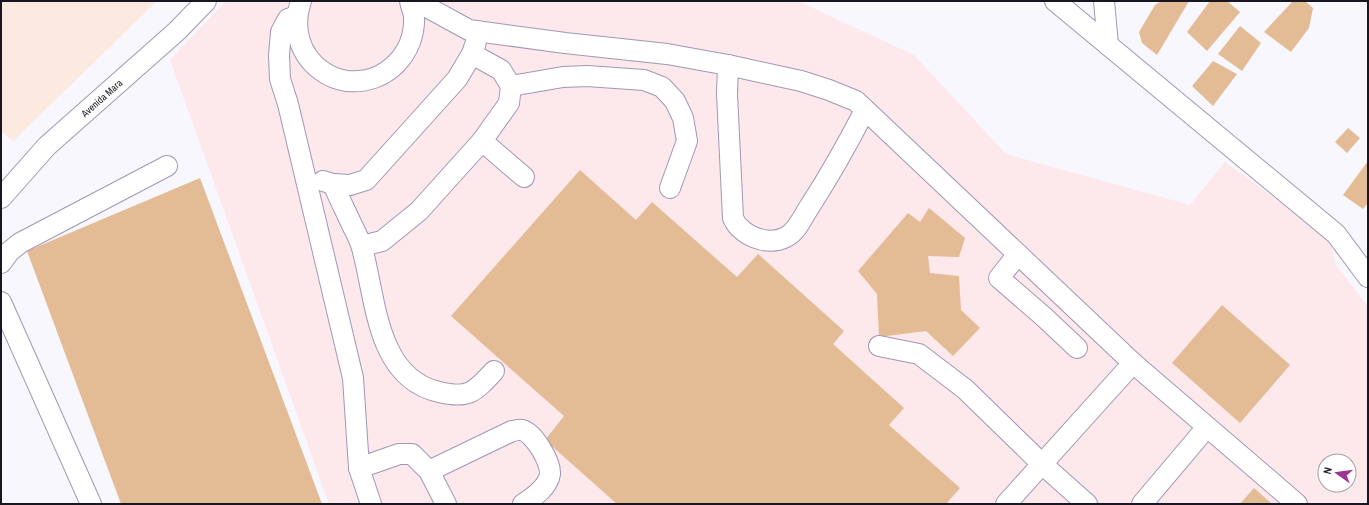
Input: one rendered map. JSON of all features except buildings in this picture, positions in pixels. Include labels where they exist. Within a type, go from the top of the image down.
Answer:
[{"type":"street","name":"Avenida Mara","points":[[1,198],[47,146],[177,31],[206,1]]},
{"type":"street","points":[[299,9],[298,34],[304,51],[315,66],[330,76],[347,81],[365,81],[382,75],[392,68],[408,50],[413,32],[414,14],[410,1]]},
{"type":"street","points":[[416,1],[469,30],[565,43],[667,54],[728,65],[801,81],[856,101],[1133,363],[1297,504]]},
{"type":"street","points":[[1055,1],[1336,234],[1368,277]]},
{"type":"street","points":[[1104,1],[1108,45]]},
{"type":"street","points":[[299,9],[288,19],[280,32],[280,79],[288,104],[353,378],[359,468],[371,504]]},
{"type":"street","points":[[306,181],[318,180],[333,184],[350,185],[366,180],[457,79],[472,54],[480,31]]},
{"type":"street","points":[[362,246],[382,241],[419,211],[482,141],[510,103],[511,86],[501,70],[472,54]]},
{"type":"street","points":[[728,65],[727,94],[733,218],[740,228],[751,236],[762,240],[773,241],[786,237],[796,228],[837,163],[865,110]]},
{"type":"street","points":[[511,86],[563,77],[587,76],[644,80],[662,87],[676,101],[683,118],[687,141],[670,188]]},
{"type":"street","points":[[482,141],[524,177]]},
{"type":"street","points":[[1,263],[9,252],[20,243],[167,166]]},
{"type":"street","points":[[333,184],[362,246],[381,335],[394,361],[411,379],[430,390],[453,395],[466,394],[480,387],[494,371]]},
{"type":"street","points":[[1018,254],[998,278],[1043,316],[1077,348]]},
{"type":"street","points":[[1,302],[90,504]]},
{"type":"street","points":[[878,346],[919,354],[965,389],[1042,464],[1076,500]]},
{"type":"street","points":[[1006,504],[1133,363]]},
{"type":"street","points":[[1142,504],[1207,426]]},
{"type":"street","points":[[429,471],[512,431],[522,430],[531,436],[538,444],[549,467],[550,474],[546,485],[523,504]]},
{"type":"street","points":[[359,468],[399,454],[412,454],[429,471],[446,504]]},
{"type":"shaded area","points":[[1,1],[157,1],[13,141],[1,131]]},
{"type":"shaded area","points":[[226,1],[798,1],[914,55],[1006,154],[1190,205],[1225,162],[1330,238],[1335,264],[1368,306],[1368,504],[329,504],[170,60]]}]
